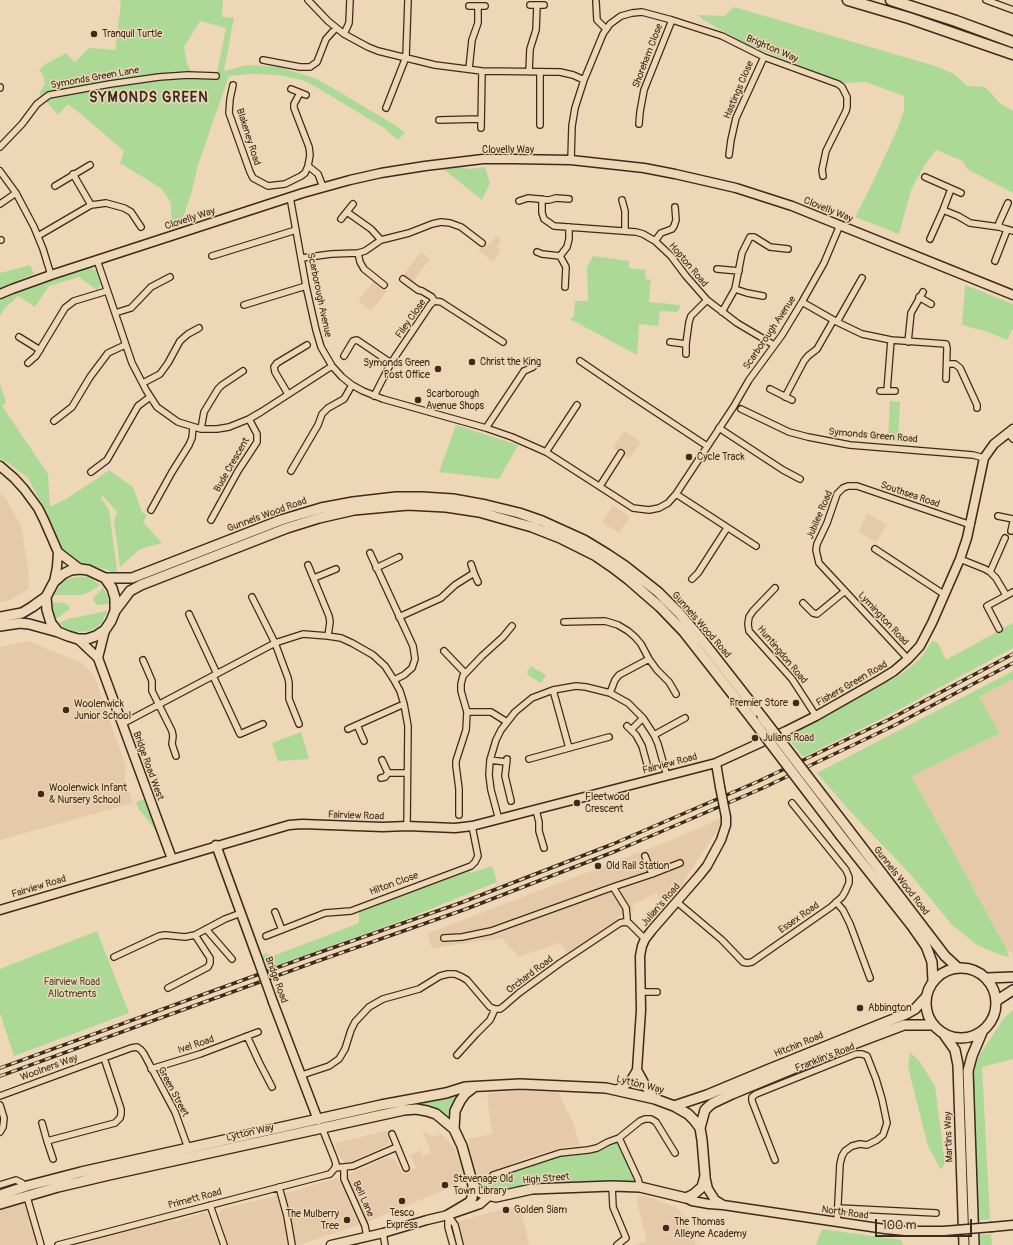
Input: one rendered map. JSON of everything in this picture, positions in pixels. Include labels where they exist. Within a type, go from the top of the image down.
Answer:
[{"type":"highway","points":[[848,0],[909,18],[1013,54]]},
{"type":"highway","points":[[892,0],[1013,42]]},
{"type":"main road","name":"Gunnels Wood Road","points":[[80,569],[88,570],[105,578],[132,578],[281,520],[322,508],[353,502],[396,497],[453,499],[519,513],[542,520],[564,530],[607,554],[658,592],[701,639],[762,717],[926,946],[932,962],[933,981]]},
{"type":"main road","name":"Gunnels Wood Road","points":[[105,630],[115,611],[130,592],[140,585],[287,528],[319,518],[354,510],[408,505],[452,508],[479,512],[509,520],[560,538],[596,556],[612,566],[643,591],[688,637],[752,719],[944,956],[958,968]]},
{"type":"main road","points":[[0,617],[32,608],[46,597],[54,582],[63,574],[71,570],[80,569]]},
{"type":"main road","points":[[105,578],[112,588],[116,598],[115,611]]},
{"type":"main road","points":[[46,597],[47,610],[51,623],[58,632]]},
{"type":"main road","points":[[0,626],[20,623],[29,624],[68,636],[87,639],[96,636],[105,630]]},
{"type":"main road","points":[[958,968],[968,968],[978,972],[986,978],[994,991],[996,1001],[994,1016],[989,1024],[983,1030],[970,1037],[958,1038],[943,1033],[934,1025],[928,1013],[926,997],[933,981],[944,972],[958,968]]},
{"type":"main road","points":[[986,978],[1013,977]]},
{"type":"main road","points":[[996,1001],[1013,990]]},
{"type":"main road","name":"Hitchin Road","points":[[674,1106],[707,1095],[906,1014],[915,1009],[926,997]]},
{"type":"main road","name":"Hitchin Road","points":[[700,1128],[706,1110],[709,1106],[732,1094],[843,1048],[904,1025],[934,1025]]},
{"type":"main road","points":[[974,1245],[968,1071],[972,1056],[983,1030]]},
{"type":"main road","name":"Martins Way","points":[[943,1033],[955,1050],[958,1065],[964,1245]]},
{"type":"main road","name":"Lytton Way","points":[[0,1204],[58,1187],[320,1124],[381,1105],[446,1093],[465,1087],[474,1088],[520,1084],[589,1086],[616,1090],[674,1106],[688,1114],[700,1128]]},
{"type":"main road","points":[[448,1216],[470,1202],[472,1198],[473,1185],[462,1146],[454,1129],[455,1111],[457,1106],[465,1094],[474,1088]]},
{"type":"main road","name":"Lytton Way","points":[[0,1195],[27,1186],[81,1172],[188,1148],[404,1110],[416,1109],[436,1114],[454,1129]]},
{"type":"main road","points":[[686,1198],[699,1190],[705,1176],[700,1128]]},
{"type":"main road","points":[[473,1185],[479,1192],[490,1196]]},
{"type":"main road","name":"High Street","points":[[490,1196],[500,1197],[542,1188],[612,1186],[640,1187],[686,1198]]},
{"type":"street","points":[[308,0],[328,21],[344,34],[378,51],[435,65],[482,71],[566,73],[584,80]]},
{"type":"street","points":[[344,34],[349,23],[350,0]]},
{"type":"street","points":[[386,108],[406,57],[408,0]]},
{"type":"street","points":[[986,0],[998,2],[1013,10]]},
{"type":"street","points":[[530,5],[544,5]]},
{"type":"street","points":[[529,72],[530,49],[536,30],[537,5]]},
{"type":"street","points":[[469,6],[485,6]]},
{"type":"street","points":[[468,69],[472,40],[478,23],[478,6]]},
{"type":"street","points":[[603,8],[596,6],[597,20],[606,29]]},
{"type":"street","name":"Brighton Way","points":[[571,160],[573,117],[584,80],[599,41],[606,29],[616,19],[621,16],[637,12],[672,20],[722,36],[764,57],[838,84],[842,87],[846,94],[848,103],[846,111],[826,151],[822,170],[823,176]]},
{"type":"street","name":"Shoreham Close","points":[[639,124],[644,90],[672,20]]},
{"type":"street","points":[[263,60],[300,67],[310,67],[317,62],[326,40],[336,28]]},
{"type":"street","name":"Hastings Close","points":[[729,155],[736,118],[764,57]]},
{"type":"street","points":[[481,128],[482,71]]},
{"type":"street","points":[[540,72],[540,125]]},
{"type":"street","name":"Symonds Green Lane","points":[[1,145],[22,124],[37,104],[49,95],[159,77],[188,75],[216,76]]},
{"type":"street","name":"Blakeney Road","points":[[233,85],[229,113],[253,178],[268,186],[285,184],[305,173],[308,166]]},
{"type":"street","points":[[291,89],[306,95]]},
{"type":"street","points":[[300,93],[294,104],[294,108],[309,148],[310,155],[308,166],[318,174],[323,187]]},
{"type":"street","points":[[439,120],[481,119]]},
{"type":"street","name":"Clovelly Way","points":[[0,294],[51,275],[323,187],[381,173],[445,163],[483,159],[512,159],[571,160],[644,168],[696,178],[760,195],[828,220],[952,272],[1013,295]]},
{"type":"street","points":[[55,186],[90,165]]},
{"type":"street","points":[[0,171],[16,193],[25,209],[38,236],[51,275]]},
{"type":"street","points":[[73,174],[91,205]]},
{"type":"street","points":[[925,177],[961,193]]},
{"type":"street","points":[[930,239],[951,189]]},
{"type":"street","points":[[0,204],[16,193]]},
{"type":"street","name":"Scarborough Avenue","points":[[290,197],[306,286],[316,330],[321,347],[332,366],[342,377],[352,385],[374,396],[486,428],[512,437],[546,452],[626,504],[640,510],[659,508],[668,503],[676,494],[749,380],[802,302],[828,253],[840,225]]},
{"type":"street","points":[[519,201],[528,198],[549,200],[556,198],[569,199]]},
{"type":"street","name":"Hopton Road","points":[[542,199],[542,213],[544,219],[554,226],[625,230],[643,234],[655,241],[671,256],[696,289],[707,300],[737,323],[774,345]]},
{"type":"street","points":[[622,200],[625,211],[625,230]]},
{"type":"street","points":[[999,228],[999,223],[1008,202]]},
{"type":"street","points":[[38,236],[91,205],[106,203],[124,208],[131,212],[141,226]]},
{"type":"street","points":[[341,219],[352,204]]},
{"type":"street","name":"Hopton Road","points":[[655,241],[661,233],[672,229],[674,226],[676,220],[675,207]]},
{"type":"street","points":[[943,210],[958,216],[970,224],[1010,230],[995,261]]},
{"type":"street","points":[[347,212],[367,226],[381,240]]},
{"type":"street","points":[[302,258],[331,254],[358,253],[365,251],[381,240],[409,233],[441,222],[450,223],[461,227],[482,242]]},
{"type":"street","points":[[560,256],[567,247],[569,227]]},
{"type":"street","points":[[212,256],[296,230]]},
{"type":"street","points":[[722,312],[735,289],[742,253],[750,237],[754,237],[770,247],[788,249]]},
{"type":"street","points":[[537,252],[560,256]]},
{"type":"street","points":[[358,253],[360,262],[364,269],[384,285]]},
{"type":"street","points":[[560,256],[566,267],[565,287]]},
{"type":"street","name":"Bude Crescent","points":[[97,260],[132,363],[157,407],[178,422],[201,429],[229,428],[249,419],[332,366]]},
{"type":"street","name":"Hopton Road","points":[[717,269],[739,271]]},
{"type":"street","points":[[115,314],[131,308],[151,287],[170,277]]},
{"type":"street","points":[[786,397],[804,361],[817,348],[862,278]]},
{"type":"street","points":[[403,279],[418,290],[432,297],[434,301]]},
{"type":"street","points":[[244,306],[306,286]]},
{"type":"street","points":[[735,289],[763,296]]},
{"type":"street","points":[[28,363],[36,356],[65,308],[74,301],[107,291]]},
{"type":"street","points":[[908,342],[910,313],[921,295],[931,304]]},
{"type":"street","name":"Hopton Road","points":[[686,354],[689,322],[692,316],[707,300]]},
{"type":"street","name":"Filey Close","points":[[374,396],[391,363],[430,304],[434,301],[441,302],[503,342]]},
{"type":"street","points":[[802,302],[835,322],[862,334],[891,340],[946,344],[948,348],[946,379]]},
{"type":"street","points":[[143,383],[160,374],[180,341],[188,334],[199,328]]},
{"type":"street","points":[[19,337],[40,350]]},
{"type":"street","points":[[344,356],[353,342],[357,340],[391,363]]},
{"type":"street","points":[[891,340],[883,391],[895,392]]},
{"type":"street","points":[[670,342],[686,344]]},
{"type":"street","points":[[54,421],[72,407],[90,377],[108,352],[126,345]]},
{"type":"street","points":[[288,394],[275,372],[274,367],[277,363],[307,345]]},
{"type":"street","points":[[580,361],[630,396],[707,446]]},
{"type":"street","points":[[486,428],[524,371],[533,367],[536,362]]},
{"type":"street","points":[[947,364],[955,364],[960,368],[978,405],[977,408]]},
{"type":"street","points":[[201,429],[204,412],[218,389],[243,371]]},
{"type":"street","points":[[291,471],[318,425],[322,414],[328,408],[344,399],[352,385]]},
{"type":"street","points":[[770,389],[792,400]]},
{"type":"street","points":[[90,472],[107,460],[138,406],[150,397]]},
{"type":"street","points":[[546,452],[577,405]]},
{"type":"street","name":"Symonds Green Road","points":[[741,409],[789,432],[808,438],[850,445],[973,455],[984,458]]},
{"type":"street","name":"Bude Crescent","points":[[211,520],[238,471],[257,442],[257,434],[249,419]]},
{"type":"street","points":[[151,510],[189,445],[194,427]]},
{"type":"street","points":[[719,428],[783,470],[800,479]]},
{"type":"street","points":[[984,458],[994,444],[1011,434]]},
{"type":"street","points":[[600,486],[621,453]]},
{"type":"street","name":"Fishers Green Road","points":[[716,763],[816,716],[881,680],[908,659],[920,646],[945,595],[960,559],[971,525],[984,458]]},
{"type":"street","points":[[0,466],[14,478],[30,496],[44,520],[58,552],[54,582]]},
{"type":"street","name":"Southsea Road","points":[[843,488],[848,486],[857,486],[971,525]]},
{"type":"street","name":"Jubilee Road","points":[[816,550],[837,494],[843,488]]},
{"type":"street","points":[[676,494],[756,546]]},
{"type":"street","points":[[998,516],[1013,519]]},
{"type":"street","points":[[1011,531],[1013,522]]},
{"type":"street","points":[[692,579],[698,573],[727,528]]},
{"type":"street","points":[[990,572],[1004,538]]},
{"type":"street","points":[[875,549],[945,595]]},
{"type":"street","name":"Lymington Road","points":[[816,550],[819,563],[908,659]]},
{"type":"street","points":[[58,552],[80,569]]},
{"type":"street","points":[[370,553],[413,646],[415,660],[412,668],[404,675],[394,680]]},
{"type":"street","points":[[376,568],[399,557]]},
{"type":"street","points":[[960,559],[990,572],[996,578],[1006,595]]},
{"type":"street","points":[[471,564],[478,582]]},
{"type":"street","points":[[308,565],[329,616],[330,622],[328,636]]},
{"type":"street","points":[[314,578],[336,569]]},
{"type":"street","points":[[399,617],[441,598],[455,585],[474,573]]},
{"type":"street","name":"Huntingdon Road","points":[[775,588],[749,617],[749,631],[792,678],[816,716]]},
{"type":"street","name":"Lymington Road","points":[[803,603],[813,614],[817,614],[845,591]]},
{"type":"street","points":[[1000,629],[987,606],[1013,592]]},
{"type":"street","points":[[252,597],[274,643],[288,678],[289,700],[299,724]]},
{"type":"street","points":[[189,614],[240,734],[264,724]]},
{"type":"street","points":[[564,622],[605,621],[618,625],[628,631],[641,644],[649,659],[669,682],[676,694]]},
{"type":"street","points":[[459,815],[459,789],[456,761],[466,730],[467,712],[460,688],[461,681],[465,673],[503,637],[512,626]]},
{"type":"street","points":[[98,658],[105,630]]},
{"type":"street","points":[[122,724],[274,643],[303,634],[340,638],[373,655],[385,666],[400,691],[408,726],[407,826]]},
{"type":"street","points":[[78,638],[98,658]]},
{"type":"street","points":[[444,651],[465,673]]},
{"type":"street","name":"Bridge Road West","points":[[98,658],[172,859]]},
{"type":"street","points":[[610,693],[615,680],[619,675],[649,659]]},
{"type":"street","points":[[143,660],[152,681],[152,691],[172,731],[172,744],[176,756]]},
{"type":"street","points":[[500,820],[491,790],[489,775],[490,760],[496,740],[515,712],[532,698],[553,690],[576,686],[598,689],[610,693],[628,703],[643,718],[654,735],[660,750],[666,776]]},
{"type":"street","points":[[553,690],[569,748]]},
{"type":"street","points":[[348,729],[404,704]]},
{"type":"street","points":[[467,712],[488,712],[495,714],[507,722]]},
{"type":"street","points":[[643,718],[629,728],[642,746],[647,764]]},
{"type":"street","points":[[654,735],[685,718]]},
{"type":"street","points":[[357,725],[364,741]]},
{"type":"street","points":[[529,759],[609,737]]},
{"type":"street","points":[[382,760],[388,773]]},
{"type":"street","points":[[490,760],[507,761],[505,776],[510,801]]},
{"type":"street","name":"Fairview Road","points":[[0,910],[288,825],[302,824],[455,828],[472,826],[716,763]]},
{"type":"street","name":"Julian's Road","points":[[637,1070],[641,1010],[640,956],[642,946],[652,930],[699,876],[714,853],[725,830],[726,817],[716,763]]},
{"type":"street","points":[[381,778],[385,777],[388,773],[407,772]]},
{"type":"street","name":"Essex Road","points":[[677,902],[722,940],[743,962],[746,963],[752,962],[831,907],[845,892],[849,883],[849,877],[846,870],[792,803]]},
{"type":"street","points":[[536,810],[539,822],[539,831],[544,848]]},
{"type":"street","name":"Hilton Close","points":[[266,936],[325,913],[351,911],[472,866],[478,856],[472,826]]},
{"type":"street","name":"Bridge Road","points":[[216,845],[273,1002],[320,1124]]},
{"type":"street","points":[[645,856],[652,874]]},
{"type":"street","points":[[444,938],[462,937],[491,931],[680,863]]},
{"type":"street","points":[[613,887],[626,908],[627,922],[645,939]]},
{"type":"street","points":[[836,902],[843,910],[850,924],[870,978]]},
{"type":"street","points":[[275,912],[282,930]]},
{"type":"street","points":[[114,956],[159,936],[165,935],[186,937],[195,935],[225,919],[241,913]]},
{"type":"street","name":"Orchard Road","points":[[457,1055],[490,1020],[495,1009],[500,1009],[560,963],[620,923],[627,922]]},
{"type":"street","points":[[206,930],[232,959]]},
{"type":"street","points":[[168,988],[208,967],[210,958],[195,935]]},
{"type":"street","points":[[302,1075],[329,1066],[338,1059],[346,1049],[351,1030],[355,1022],[369,1007],[383,999],[419,989],[440,976],[455,974],[462,977],[467,980],[490,1007],[495,1009]]},
{"type":"street","points":[[641,992],[657,992]]},
{"type":"street","name":"Ivel Road","points":[[151,1069],[200,1054],[258,1032]]},
{"type":"street","points":[[247,1036],[272,1087]]},
{"type":"street","name":"Woolners Way","points":[[0,1096],[133,1047],[137,1048]]},
{"type":"street","name":"Green Street","points":[[137,1048],[144,1054],[175,1112],[188,1148]]},
{"type":"street","name":"Franklin's Road","points":[[775,1160],[752,1102],[752,1097],[756,1094],[856,1054],[864,1054],[868,1057],[882,1099],[887,1119],[886,1127],[883,1135],[877,1140],[867,1145],[860,1144],[852,1146],[842,1156],[840,1164],[838,1222]]},
{"type":"street","points":[[47,1140],[115,1123],[119,1120],[121,1109],[104,1058]]},
{"type":"street","points":[[616,1090],[630,1082],[637,1070]]},
{"type":"street","points":[[637,1070],[655,1100]]},
{"type":"street","points":[[0,1104],[4,1118],[3,1127],[0,1132]]},
{"type":"street","name":"High Street","points":[[493,1175],[560,1152],[592,1149],[619,1138],[643,1119],[651,1119],[656,1122],[675,1152]]},
{"type":"street","points":[[42,1123],[54,1159]]},
{"type":"street","points":[[320,1124],[335,1161],[335,1168]]},
{"type":"street","points":[[392,1134],[406,1168]]},
{"type":"street","points":[[619,1138],[638,1178],[640,1187]]},
{"type":"street","name":"Primett Road","points":[[58,1245],[330,1174],[335,1168],[353,1166],[397,1147]]},
{"type":"street","name":"Bell Lane","points":[[344,1168],[344,1179],[362,1219],[367,1237]]},
{"type":"street","points":[[705,1176],[708,1189],[715,1200],[723,1205]]},
{"type":"street","points":[[0,1185],[16,1180],[22,1183]]},
{"type":"street","points":[[612,1186],[613,1207],[626,1238],[617,1245]]},
{"type":"street","points":[[279,1187],[287,1216],[292,1245]]},
{"type":"street","name":"High Street","points":[[331,1245],[448,1216],[480,1204],[490,1196]]},
{"type":"street","points":[[27,1197],[41,1245]]},
{"type":"street","name":"North Road","points":[[686,1198],[692,1201],[905,1231],[944,1231],[1013,1225]]},
{"type":"street","points":[[210,1205],[224,1245]]},
{"type":"street","points":[[839,1208],[936,1213]]},
{"type":"street","points":[[448,1216],[448,1227],[453,1245]]},
{"type":"street","points":[[448,1216],[454,1225],[460,1245]]},
{"type":"street","points":[[384,1233],[385,1245]]},
{"type":"shaded area","points":[[496,236],[501,240],[496,247],[501,250],[493,261],[479,251],[484,243],[489,245]]},
{"type":"shaded area","points":[[421,252],[430,259],[413,281],[404,274]]},
{"type":"shaded area","points":[[374,281],[387,291],[371,311],[358,301]]},
{"type":"shaded area","points":[[624,431],[641,442],[629,459],[613,448]]},
{"type":"shaded area","points":[[0,493],[6,499],[21,526],[28,569],[29,589],[8,601],[0,602]]},
{"type":"shaded area","points":[[613,505],[630,517],[619,533],[602,522]]},
{"type":"shaded area","points":[[867,513],[887,525],[876,542],[859,532]]},
{"type":"shaded area","points":[[28,641],[82,663],[94,675],[126,767],[125,780],[133,803],[0,840],[0,647]]},
{"type":"shaded area","points":[[1013,679],[1013,954],[1007,950],[912,775],[1000,733],[979,697]]},
{"type":"shaded area","points":[[721,818],[721,825],[687,876],[682,887],[662,910],[657,893],[632,905],[634,910],[620,916],[618,919],[567,953],[560,943],[518,957],[502,938],[432,948],[428,936],[429,933],[674,839]]},
{"type":"shaded area","points":[[512,1091],[558,1092],[573,1123],[580,1147],[570,1146],[529,1157],[479,1177],[474,1166],[468,1139],[492,1134],[487,1094]]},
{"type":"shaded area","points":[[386,1131],[389,1138],[388,1145],[349,1162],[342,1160],[338,1154],[335,1143]]},
{"type":"shaded area","points":[[423,1131],[432,1136],[442,1134],[447,1139],[454,1148],[466,1181],[367,1222],[347,1175],[388,1157],[395,1160],[403,1174],[416,1168],[410,1155],[420,1151],[423,1156],[431,1153]]},
{"type":"shaded area","points":[[338,1178],[359,1225],[299,1245],[228,1245],[219,1214],[222,1209],[284,1194]]},
{"type":"shaded area","name":"The Thomas Alleyne Academy","points":[[638,1195],[676,1207],[684,1216],[697,1245],[633,1245],[647,1241],[637,1202]]},
{"type":"shaded area","points":[[25,1202],[36,1243],[35,1245],[0,1245],[0,1210]]},
{"type":"shaded area","points":[[520,1205],[529,1245],[464,1245],[455,1222]]},
{"type":"shaded area","points":[[206,1212],[219,1245],[78,1245],[131,1230],[174,1220],[175,1222]]},
{"type":"green space","name":"SYMONDS GREEN","points":[[119,0],[223,0],[222,17],[234,18],[224,71],[247,65],[279,67],[317,79],[395,125],[405,133],[398,140],[384,128],[302,80],[278,75],[251,74],[229,76],[198,165],[192,191],[181,223],[173,222],[171,215],[171,203],[162,189],[120,163],[124,151],[69,105],[67,105],[58,115],[39,93],[45,84],[43,75],[39,70],[44,65],[66,53],[75,62],[89,48],[115,50],[121,3]],"holes":[[[200,21],[226,28],[217,72],[192,73],[187,64],[184,47]]]},
{"type":"green space","points":[[734,7],[935,66],[954,74],[967,86],[985,87],[1000,103],[1013,111],[1013,193],[967,169],[963,161],[936,150],[924,166],[911,190],[899,234],[855,217],[897,130],[904,111],[904,96],[866,82],[844,83],[745,44],[702,19],[698,15],[724,16]]},
{"type":"green space","points":[[453,166],[470,169],[485,167],[490,183],[482,200],[442,168]]},
{"type":"green space","points":[[593,256],[629,261],[629,268],[646,270],[645,279],[651,280],[649,302],[680,305],[677,312],[660,311],[658,326],[639,324],[637,355],[570,319],[574,316],[575,301],[588,301],[587,267]]},
{"type":"green space","points":[[30,265],[34,274],[0,288],[0,273]]},
{"type":"green space","points":[[87,267],[98,272],[101,282],[97,290],[79,277],[49,286],[35,307],[18,296],[5,308],[0,316],[0,298],[15,291]]},
{"type":"green space","points":[[965,285],[1013,304],[1013,328],[1007,340],[985,331],[962,325]]},
{"type":"green space","points":[[0,383],[6,403],[2,406],[48,474],[50,507],[66,499],[109,470],[133,487],[142,512],[147,515],[143,522],[162,543],[140,549],[120,567],[114,521],[117,512],[103,496],[101,498],[109,510],[117,570],[115,573],[86,565],[73,559],[60,547],[45,510],[28,478],[10,464],[0,459]]},
{"type":"green space","points":[[890,401],[900,402],[898,441],[888,440]]},
{"type":"green space","points":[[456,425],[518,445],[499,479],[439,472]]},
{"type":"green space","points":[[89,577],[100,585],[90,592],[81,595],[54,595],[62,583],[67,579]]},
{"type":"green space","points":[[103,588],[108,596],[109,604],[97,605],[93,600],[94,597]]},
{"type":"green space","points":[[52,602],[64,603],[68,605],[70,609],[56,619]]},
{"type":"green space","points":[[107,611],[102,623],[90,631],[76,632],[64,628],[59,623],[68,619]]},
{"type":"green space","points":[[1013,623],[1013,648],[883,718],[803,757],[787,737],[900,675],[920,659],[932,641],[938,643],[946,660]]},
{"type":"green space","points":[[531,666],[546,675],[541,683],[528,675],[527,672]]},
{"type":"green space","points":[[1013,671],[1013,679],[979,697],[1000,733],[912,776],[1007,950],[1009,957],[977,945],[952,925],[911,875],[847,808],[817,773]]},
{"type":"green space","points":[[301,732],[309,759],[278,761],[272,743]]},
{"type":"green space","points":[[146,798],[159,834],[138,808],[136,802]]},
{"type":"green space","points":[[492,866],[497,882],[406,919],[267,969],[262,955],[266,953],[273,956],[359,923],[359,911],[470,870],[471,873]]},
{"type":"green space","name":"Fairview Road Allotments","points":[[97,931],[129,1013],[14,1056],[0,1013],[0,969]]},
{"type":"green space","points":[[1013,1010],[1013,1059],[982,1067],[990,1219],[978,1221],[973,1073],[979,1056],[1004,1018]]},
{"type":"green space","points":[[910,1052],[920,1062],[935,1086],[945,1163],[941,1170],[928,1146],[908,1067]]},
{"type":"green space","points":[[461,1092],[451,1109],[450,1120],[403,1107],[402,1105]]},
{"type":"green space","points":[[614,1143],[620,1145],[636,1180],[634,1183],[610,1182],[540,1184],[489,1192],[485,1190],[479,1182],[562,1154],[589,1153]]},
{"type":"green space","points":[[822,1229],[901,1240],[903,1245],[816,1245]]},
{"type":"green space","points":[[991,1234],[992,1245],[979,1245],[979,1235]]},
{"type":"railway","points":[[0,1068],[463,902],[613,844],[759,781],[890,719],[1013,654]]},
{"type":"railway","points":[[0,1076],[466,909],[616,851],[763,788],[893,726],[1013,663]]},
{"type":"place","name":"Tranquil Turtle","points":[[94,34]]},
{"type":"place","name":"Christ the King","points":[[472,362]]},
{"type":"place","name":"Symonds Green Post Office","points":[[438,369]]},
{"type":"place","name":"Scarborough Avenue Shops","points":[[418,400]]},
{"type":"place","name":"Cycle Track","points":[[689,457]]},
{"type":"place","name":"Premier Store","points":[[796,703]]},
{"type":"place","name":"Woolenwick Junior School","points":[[66,710]]},
{"type":"place","name":"Julians Road","points":[[755,738]]},
{"type":"place","name":"Woolenwick Infant & Nursery School","points":[[41,794]]},
{"type":"place","name":"Fleetwood Crescent","points":[[577,803]]},
{"type":"place","name":"Old Rail Station","points":[[598,866]]},
{"type":"place","name":"Abbington","points":[[860,1008]]},
{"type":"place","name":"Stevenage Old Town Library","points":[[445,1185]]},
{"type":"place","name":"Tesco Express","points":[[402,1201]]},
{"type":"place","name":"Golden Siam","points":[[506,1210]]},
{"type":"place","name":"The Mulberry Tree","points":[[347,1220]]},
{"type":"place","name":"The Thomas Alleyne Academy","points":[[666,1228]]},
{"type":"district","name":"SYMONDS GREEN","points":[[149,98]]}]
